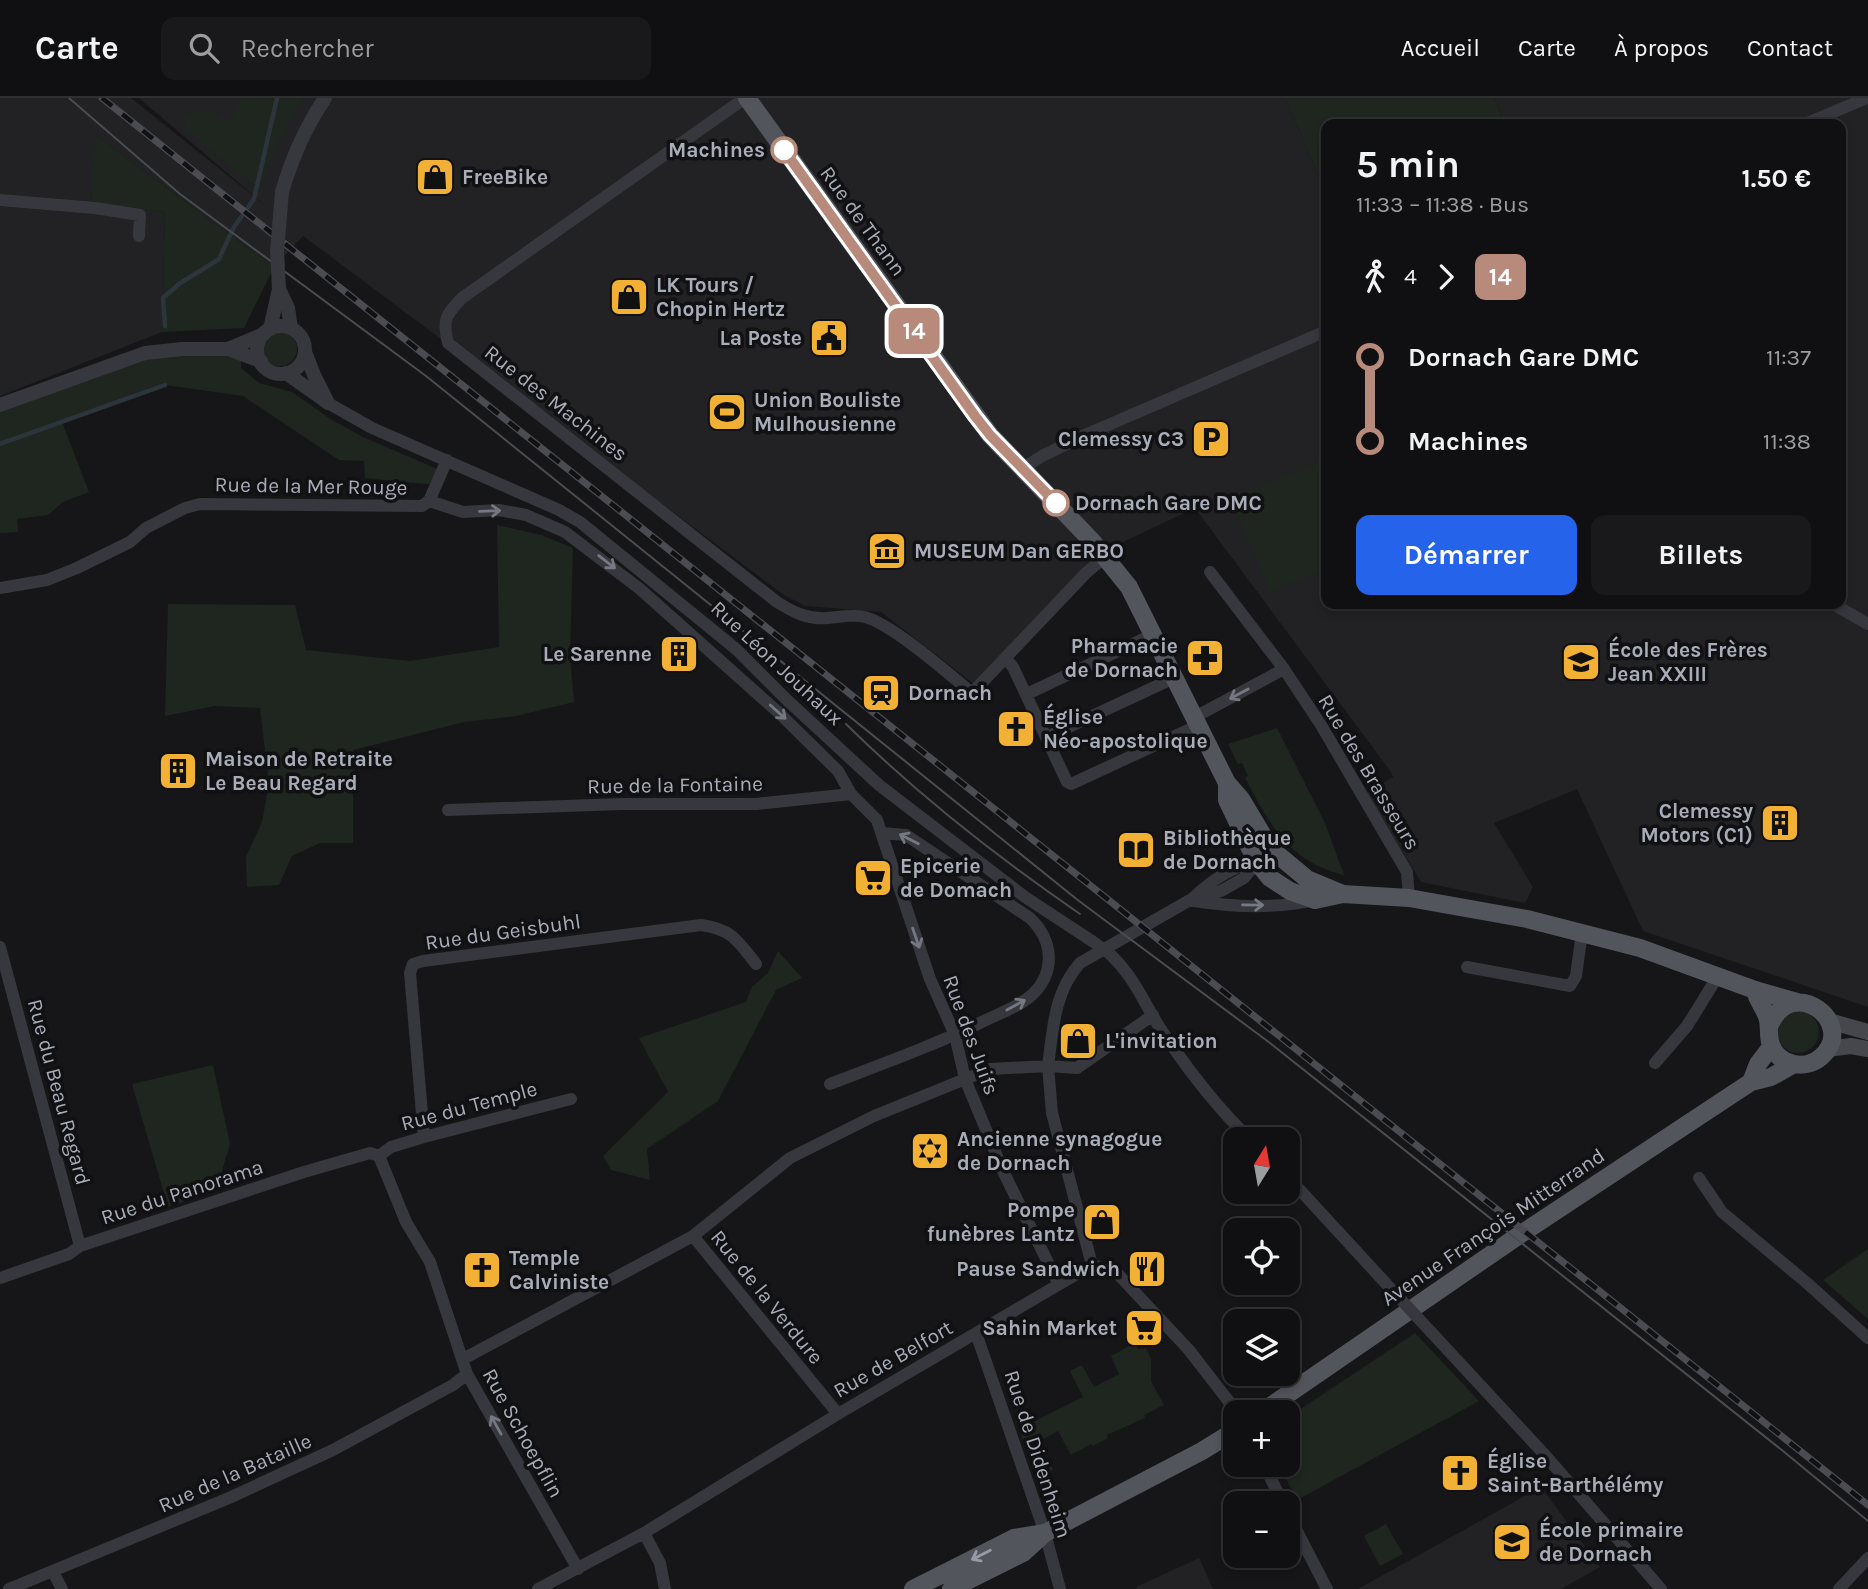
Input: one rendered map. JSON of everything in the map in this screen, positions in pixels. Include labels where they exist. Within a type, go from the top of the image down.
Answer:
[{"type":"main road","name":"Rue de Thann","points":[[746,98],[975,416],[1106,556],[1129,587],[1227,783],[1241,799],[1271,849],[1307,879],[1343,894]]},
{"type":"main road","name":"Rue de Thann","points":[[1227,783],[1227,800],[1256,861]]},
{"type":"main road","points":[[1256,861],[1270,878],[1290,891],[1315,900],[1343,894],[1409,898],[1527,919],[1582,932],[1640,947],[1755,990],[1816,1006],[1829,1021],[1868,1032]]},
{"type":"main road","points":[[1755,990],[1759,1006],[1766,1014],[1771,1046],[1784,1061],[1794,1064],[1813,1062],[1827,1049],[1831,1040],[1829,1021]]},
{"type":"main road","points":[[1769,1027],[1779,1010],[1797,1002]]},
{"type":"main road","name":"Avenue François Mitterrand","points":[[1751,1082],[1758,1064],[1771,1046]]},
{"type":"main road","points":[[1827,1049],[1851,1046],[1868,1049]]},
{"type":"main road","name":"Avenue François Mitterrand","points":[[1279,1400],[1515,1238],[1751,1082],[1771,1077],[1794,1064]]},
{"type":"main road","points":[[950,1589],[1023,1553],[1045,1533],[1223,1438]]},
{"type":"main road","points":[[913,1589],[1014,1538],[1045,1533]]},
{"type":"street","points":[[261,362],[258,347],[267,331],[279,289],[277,250],[282,192],[297,147],[325,98]]},
{"type":"street","name":"Rue des Machines","points":[[746,98],[461,298],[448,314],[443,326],[448,342],[793,612],[815,619],[857,616],[869,618],[972,693],[1006,659]]},
{"type":"street","points":[[1817,119],[1867,98]]},
{"type":"street","points":[[0,200],[95,208],[140,215],[139,236]]},
{"type":"street","points":[[279,289],[288,308],[291,328]]},
{"type":"street","points":[[228,349],[277,326],[291,328],[302,338],[305,352],[328,403]]},
{"type":"street","points":[[1023,468],[1085,435],[1321,333]]},
{"type":"street","points":[[0,405],[145,353],[182,349],[228,349],[261,362],[271,372],[286,373],[299,366],[305,352]]},
{"type":"street","name":"Rue Léon Jouhaux","points":[[286,373],[328,403],[372,428],[559,510],[580,522],[736,649],[786,701],[879,785],[1026,897],[1110,954],[1130,975],[1166,1037],[1237,1127]]},
{"type":"street","name":"Rue de la Mer Rouge","points":[[0,589],[47,580],[77,568],[130,542],[146,527],[200,504],[406,508],[422,506],[429,500],[447,460]]},
{"type":"street","name":"Rue de la Mer Rouge","points":[[429,500],[463,512],[499,510],[526,515],[571,536],[640,589],[779,713],[838,771],[850,794]]},
{"type":"street","points":[[1106,556],[1084,574],[1006,659],[1027,694],[1067,782],[1071,785],[1197,721],[1284,669]]},
{"type":"street","name":"Rue des Brasseurs","points":[[1210,572],[1284,669],[1321,725],[1407,872],[1409,898]]},
{"type":"street","points":[[1842,609],[1868,624]]},
{"type":"street","points":[[1027,694],[1152,635]]},
{"type":"street","points":[[1047,737],[1174,678]]},
{"type":"street","points":[[830,1084],[955,1035],[1021,1003],[1040,986],[1048,971],[1049,952],[1046,940],[1030,918],[906,835],[882,833],[877,820],[850,794]]},
{"type":"street","name":"Rue de la Fontaine","points":[[448,810],[622,804],[757,804],[850,794]]},
{"type":"street","name":"Rue des Juifs","points":[[882,833],[930,979],[955,1035],[965,1079],[1004,1173],[1058,1283]]},
{"type":"street","points":[[1228,1400],[1189,1350],[1116,1272],[1092,1265],[1052,1112],[1048,1066],[1056,1009],[1061,992],[1072,972],[1091,956],[1190,900],[1221,891],[1244,878],[1256,861],[1271,849]]},
{"type":"street","points":[[1190,900],[1217,904],[1289,906],[1315,900]]},
{"type":"street","name":"Rue du Geisbuhl","points":[[424,1137],[410,973],[413,964],[701,925],[719,927],[736,937],[756,964]]},
{"type":"street","points":[[1467,967],[1570,986],[1576,976],[1582,932]]},
{"type":"street","name":"Rue du Beau Regard","points":[[0,947],[80,1246]]},
{"type":"street","points":[[1655,1063],[1687,1026],[1718,976]]},
{"type":"street","points":[[463,1359],[693,1236],[790,1158],[874,1116],[990,1069],[1048,1066],[1077,1068],[1153,1015]]},
{"type":"street","name":"Rue du Temple","points":[[379,1156],[391,1147],[424,1137],[571,1099]]},
{"type":"street","name":"Rue du Panorama","points":[[0,1278],[69,1254],[80,1246],[304,1172],[370,1153],[379,1156]]},
{"type":"street","name":"Rue Schoepflin","points":[[379,1156],[406,1222],[430,1262],[467,1374],[578,1570]]},
{"type":"street","points":[[1699,1178],[1721,1212],[1868,1338]]},
{"type":"street","points":[[1300,1190],[1545,1455],[1661,1589]]},
{"type":"street","name":"Rue de la Verdure","points":[[693,1236],[838,1414]]},
{"type":"street","name":"Rue de Belfort","points":[[538,1589],[644,1533],[838,1414],[1092,1265]]},
{"type":"street","name":"Rue de Didenheim","points":[[976,1333],[1045,1533],[1060,1589]]},
{"type":"street","name":"Rue de la Bataille","points":[[9,1589],[229,1499],[333,1450],[453,1385],[467,1374]]},
{"type":"street","points":[[644,1533],[660,1563],[665,1589]]},
{"type":"street","points":[[1300,1537],[1327,1589]]},
{"type":"street","points":[[1839,1589],[1868,1558]]},
{"type":"street","points":[[53,1572],[62,1589]]},
{"type":"shaded area","points":[[0,98],[131,98],[266,206],[139,98],[1285,98],[1321,181],[1321,609],[1846,609],[1846,119],[1503,119],[1494,98],[1868,98],[1868,1007],[1643,931],[1577,789],[1494,823],[1533,887],[1525,903],[1421,882],[1367,793],[1393,777],[1391,772],[1195,508],[1125,541],[974,684],[881,612],[805,606],[784,595],[303,236],[274,267],[96,136],[91,201],[165,212],[162,332],[0,396]]},
{"type":"shaded area","points":[[241,98],[303,98],[277,144],[260,190],[187,131],[183,117],[204,109],[228,121],[235,115]]},
{"type":"shaded area","points":[[1285,98],[1494,98],[1503,119],[1321,119],[1321,181]]},
{"type":"shaded area","points":[[95,135],[274,267],[244,328],[162,332],[165,212],[91,202]]},
{"type":"shaded area","points":[[280,332],[292,337],[297,349],[292,361],[280,366],[268,361],[263,349],[268,337]]},
{"type":"shaded area","points":[[145,353],[241,354],[241,368],[259,383],[292,392],[332,420],[363,437],[442,471],[436,485],[365,478],[364,461],[339,460],[243,396],[165,385],[62,422],[89,492],[63,502],[48,515],[17,519],[18,532],[0,533],[0,405]]},
{"type":"shaded area","points":[[1321,461],[1321,570],[1270,592],[1231,499]]},
{"type":"shaded area","points":[[497,525],[541,535],[573,548],[570,656],[574,702],[516,716],[464,722],[353,750],[353,843],[320,843],[292,856],[279,885],[247,887],[246,857],[262,822],[269,783],[260,708],[215,706],[165,716],[168,604],[295,605],[306,650],[410,661],[499,647]]},
{"type":"shaded area","points":[[1277,728],[1325,823],[1344,875],[1309,861],[1283,839],[1263,811],[1245,778],[1248,776],[1242,763],[1238,764],[1228,744]]},
{"type":"shaded area","points":[[778,951],[802,978],[776,990],[718,1101],[647,1149],[650,1180],[611,1170],[603,1156],[668,1092],[639,1038],[746,1002],[752,987],[768,973]]},
{"type":"shaded area","points":[[1798,1011],[1813,1017],[1819,1032],[1813,1047],[1798,1053],[1783,1047],[1777,1032],[1783,1017]]},
{"type":"shaded area","points":[[213,1065],[230,1144],[216,1191],[168,1207],[132,1084]]},
{"type":"shaded area","points":[[1868,1249],[1868,1319],[1823,1280]]},
{"type":"shaded area","points":[[1415,1333],[1479,1401],[1300,1498],[1300,1491],[1292,1491],[1285,1477],[1300,1477],[1300,1409]]},
{"type":"shaded area","points":[[1135,1343],[1138,1349],[1146,1348],[1151,1359],[1151,1381],[1164,1405],[1144,1415],[1145,1418],[1107,1435],[1108,1438],[1071,1455],[1058,1431],[1037,1443],[1053,1470],[1037,1478],[1019,1429],[1083,1397],[1070,1371],[1082,1365],[1094,1387],[1119,1374],[1111,1356]]},
{"type":"shaded area","name":"École primaire de Dornach","points":[[1541,1487],[1600,1567],[1561,1589],[1358,1589]]},
{"type":"shaded area","points":[[1386,1524],[1403,1554],[1380,1566],[1364,1536]]},
{"type":"shaded area","points":[[1199,1558],[1213,1589],[1136,1587]]},
{"type":"waterway","points":[[165,326],[163,298],[179,284],[219,259],[234,227],[254,199],[277,98]]},
{"type":"waterway","points":[[0,444],[165,385]]},
{"type":"tram line","points":[[69,98],[180,194],[426,376],[1079,901],[1270,1043],[1868,1521]]},
{"type":"tram line","points":[[846,724],[901,776],[959,824],[1080,914]]},
{"type":"railway","points":[[102,98],[1868,1505]]},
{"type":"bus line","name":"14","points":[[784,150],[975,416],[1056,503]]},
{"type":"place","name":"Machines","points":[[784,150]]},
{"type":"place","name":"FreeBike","points":[[435,177]]},
{"type":"place","name":"LK Tours / Chopin Hertz","points":[[629,297]]},
{"type":"place","name":"La Poste","points":[[829,338]]},
{"type":"place","name":"Union Bouliste Mulhousienne","points":[[727,412]]},
{"type":"place","name":"Clemessy C3","points":[[1211,439]]},
{"type":"place","name":"Dornach Gare DMC","points":[[1056,503]]},
{"type":"place","name":"MUSEUM Dan GERBO","points":[[887,551]]},
{"type":"place","name":"Le Sarenne","points":[[679,654]]},
{"type":"place","name":"Pharmacie de Dornach","points":[[1205,658]]},
{"type":"place","name":"École des Frères Jean XXIII","points":[[1581,662]]},
{"type":"place","name":"Dornach","points":[[881,693]]},
{"type":"place","name":"Église Néo-apostolique","points":[[1016,729]]},
{"type":"place","name":"Maison de Retraite Le Beau Regard","points":[[178,771]]},
{"type":"place","name":"Clemessy Motors (C1)","points":[[1780,823]]},
{"type":"place","name":"Bibliothèque de Dornach","points":[[1136,850]]},
{"type":"place","name":"Epicerie de Domach","points":[[873,878]]},
{"type":"place","name":"L'invitation","points":[[1078,1041]]},
{"type":"place","name":"Ancienne synagogue de Dornach","points":[[930,1151]]},
{"type":"place","name":"Pompe funèbres Lantz","points":[[1102,1222]]},
{"type":"place","name":"Pause Sandwich","points":[[1147,1269]]},
{"type":"place","name":"Temple Calviniste","points":[[482,1270]]},
{"type":"place","name":"Sahin Market","points":[[1144,1328]]},
{"type":"place","name":"Église Saint-Barthélémy","points":[[1460,1473]]},
{"type":"place","name":"École primaire de Dornach","points":[[1512,1542]]}]
